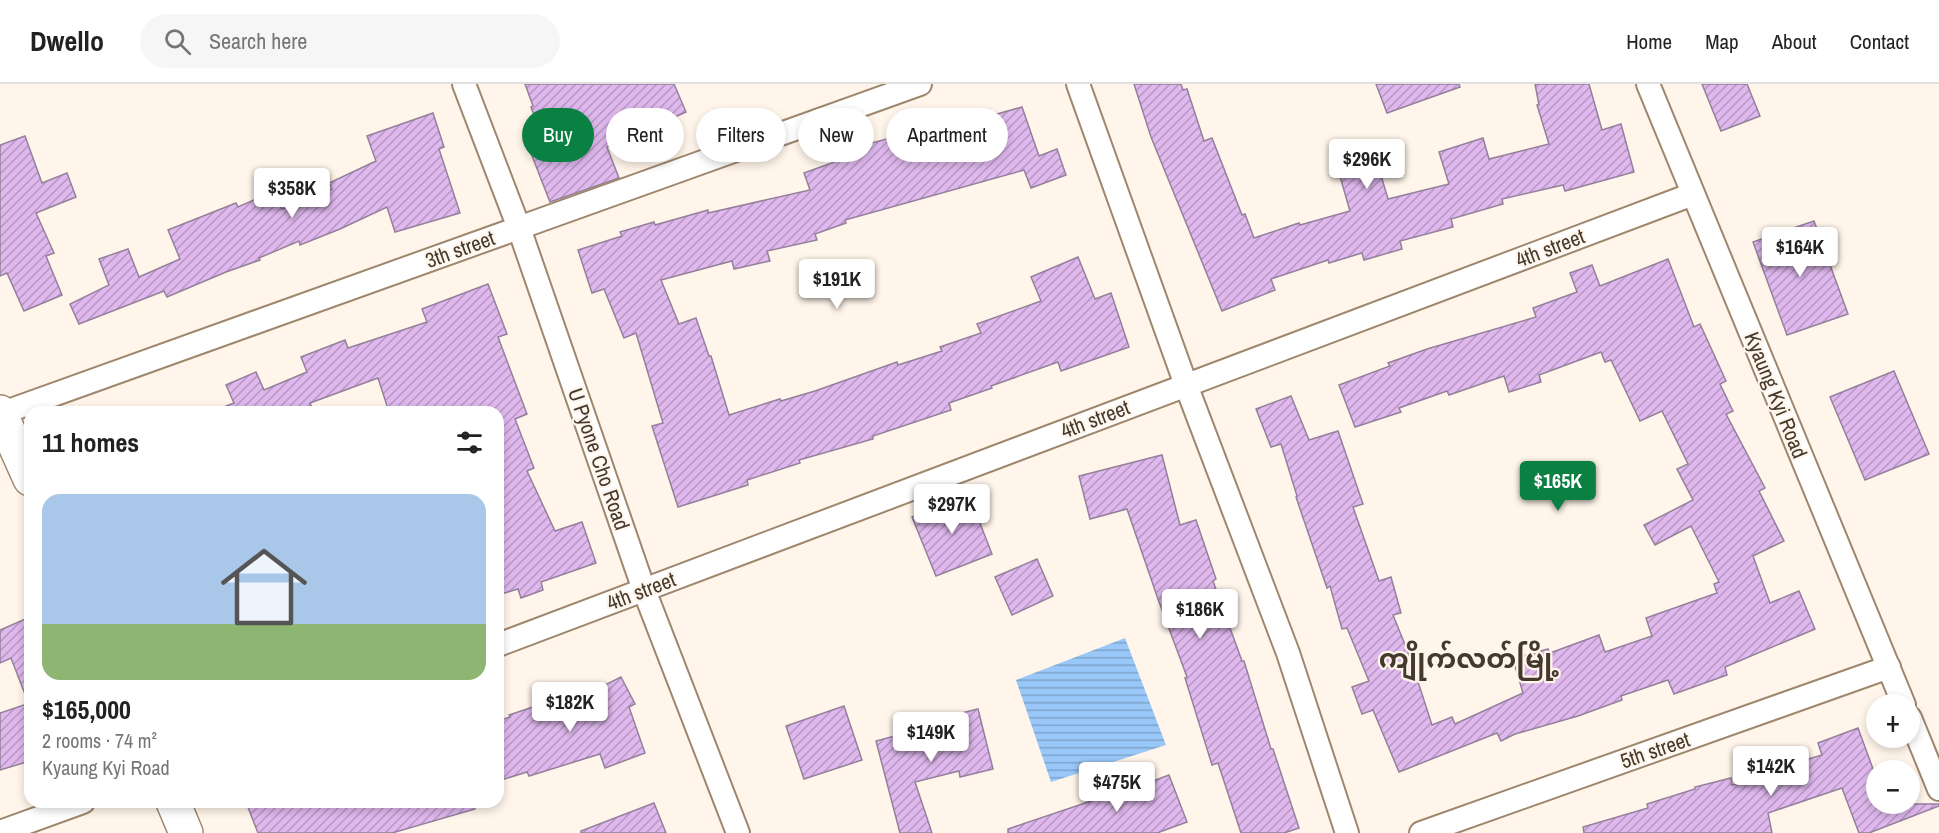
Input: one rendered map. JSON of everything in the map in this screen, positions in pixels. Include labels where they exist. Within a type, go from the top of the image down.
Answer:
[{"type":"main road","points":[[0,413],[24,466]]},
{"type":"main road","points":[[176,808],[186,833]]},
{"type":"street","name":"U Pyone Cho Road","points":[[464,84],[519,228],[644,590],[738,833]]},
{"type":"street","name":"3th street","points":[[0,413],[920,84]]},
{"type":"street","points":[[1078,84],[1186,385],[1288,653],[1347,833]]},
{"type":"street","name":"Kyaung Kyi Road","points":[[1648,84],[1900,694]]},
{"type":"street","name":"4th street","points":[[504,643],[1693,194]]},
{"type":"street","name":"5th street","points":[[1421,833],[1889,668]]},
{"type":"street","points":[[1920,742],[1939,789]]},
{"type":"street","points":[[0,832],[66,808]]},
{"type":"water","points":[[1125,638],[1166,745],[1051,782],[1016,680]]},
{"type":"building","points":[[525,84],[674,84],[686,112],[684,113],[684,108],[606,108],[606,162],[613,162],[619,178],[550,202],[534,162],[594,162],[594,108],[531,108],[533,106]]},
{"type":"building","points":[[1134,84],[1181,84],[1183,90],[1187,89],[1204,141],[1212,138],[1242,215],[1245,214],[1254,238],[1299,223],[1300,225],[1350,211],[1337,166],[1375,155],[1388,199],[1449,184],[1439,152],[1483,138],[1489,159],[1549,144],[1537,105],[1539,105],[1535,84],[1589,84],[1602,130],[1621,124],[1634,172],[1565,191],[1563,185],[1502,199],[1503,204],[1451,219],[1453,227],[1400,241],[1402,249],[1364,260],[1362,253],[1329,263],[1328,260],[1271,279],[1275,290],[1222,311],[1151,137]]},
{"type":"building","points":[[1376,84],[1459,84],[1460,87],[1387,113]]},
{"type":"building","points":[[1702,84],[1747,84],[1760,116],[1721,131]]},
{"type":"building","points":[[1022,107],[1039,156],[1057,149],[1066,175],[1031,188],[1024,170],[845,220],[846,223],[815,234],[817,240],[767,251],[770,261],[734,269],[732,261],[661,280],[679,324],[696,318],[709,356],[711,356],[729,415],[815,391],[897,362],[898,365],[942,351],[940,347],[981,333],[977,324],[1041,301],[1031,277],[1078,257],[1095,299],[1111,293],[1129,347],[1061,371],[1058,362],[949,403],[951,410],[873,436],[873,439],[799,460],[800,463],[747,480],[748,485],[678,507],[652,426],[663,423],[636,333],[624,338],[604,289],[592,293],[578,250],[622,236],[620,232],[654,222],[655,225],[708,210],[708,213],[810,190],[804,173],[835,162],[874,162],[874,142],[886,139],[886,162],[1008,162],[1008,111]]},
{"type":"building","points":[[433,113],[444,147],[439,149],[460,213],[395,232],[387,207],[340,229],[300,245],[299,241],[259,258],[260,260],[167,297],[164,291],[79,324],[70,304],[109,285],[99,259],[128,249],[139,277],[180,259],[168,230],[236,203],[238,207],[274,191],[282,209],[332,189],[329,183],[376,161],[367,136]]},
{"type":"building","points":[[25,136],[42,183],[67,173],[76,197],[36,213],[54,253],[46,256],[62,295],[24,311],[7,273],[0,276],[0,145]]},
{"type":"building","points":[[1814,221],[1848,314],[1787,335],[1753,242]]},
{"type":"building","points":[[1668,259],[1694,327],[1700,324],[1726,381],[1720,384],[1733,411],[1726,414],[1765,488],[1759,491],[1784,541],[1753,556],[1770,603],[1799,591],[1815,629],[1725,667],[1727,675],[1674,694],[1668,680],[1621,696],[1622,700],[1578,716],[1515,734],[1501,741],[1497,733],[1399,772],[1373,710],[1362,714],[1352,687],[1369,681],[1347,628],[1342,629],[1330,586],[1327,588],[1296,497],[1281,444],[1271,447],[1256,409],[1291,396],[1309,440],[1338,431],[1363,504],[1353,507],[1379,581],[1391,577],[1401,613],[1393,615],[1410,657],[1432,725],[1452,717],[1455,724],[1523,693],[1513,659],[1548,649],[1550,653],[1599,635],[1605,652],[1652,636],[1646,618],[1717,593],[1714,584],[1719,582],[1691,526],[1655,545],[1644,525],[1693,500],[1677,469],[1688,464],[1662,411],[1640,421],[1611,360],[1605,362],[1601,352],[1539,375],[1541,382],[1509,392],[1504,376],[1449,395],[1447,391],[1399,408],[1401,412],[1355,427],[1339,385],[1390,366],[1388,363],[1427,349],[1536,317],[1533,308],[1577,292],[1570,273],[1592,265],[1600,286]]},
{"type":"building","points":[[488,284],[507,334],[498,337],[527,414],[515,419],[534,468],[527,471],[555,531],[582,522],[596,563],[541,582],[543,590],[521,598],[518,589],[504,593],[504,406],[387,406],[378,378],[310,403],[311,406],[226,406],[234,403],[226,385],[256,372],[264,390],[307,372],[301,357],[345,340],[348,348],[427,322],[422,309]]},
{"type":"building","points":[[1894,371],[1929,454],[1865,480],[1830,397]]},
{"type":"building","points":[[1162,455],[1180,525],[1196,520],[1216,579],[1213,581],[1242,661],[1244,661],[1271,749],[1273,749],[1299,828],[1284,833],[1241,833],[1218,763],[1212,765],[1185,678],[1187,677],[1127,509],[1090,519],[1079,476]]},
{"type":"building","points":[[969,495],[992,554],[936,576],[912,517]]},
{"type":"building","points":[[1037,559],[1053,596],[1012,615],[995,577]]},
{"type":"building","points":[[24,620],[24,692],[11,658],[0,663],[0,630]]},
{"type":"building","points":[[621,677],[635,704],[629,707],[645,753],[605,768],[600,754],[529,776],[527,772],[504,779],[504,719],[510,717],[509,715],[548,702],[551,712]]},
{"type":"building","points":[[24,705],[24,763],[0,770],[0,713]]},
{"type":"building","points":[[844,706],[862,760],[804,779],[786,726]]},
{"type":"building","points":[[978,709],[993,769],[960,777],[959,771],[915,782],[932,833],[900,833],[876,741],[947,722],[945,717]]},
{"type":"building","points":[[1858,728],[1870,760],[1866,760],[1866,814],[1918,814],[1869,833],[1859,833],[1842,788],[1768,813],[1772,833],[1584,833],[1583,827],[1648,808],[1647,804],[1695,789],[1695,787],[1731,778],[1732,785],[1793,767],[1792,764],[1822,755],[1818,743]]},
{"type":"building","points":[[1169,775],[1187,822],[1157,833],[1008,833],[1008,829],[1109,795],[1110,797]]},
{"type":"building","points":[[654,803],[666,833],[581,833],[581,831]]},
{"type":"building","points":[[1920,804],[1939,804],[1920,813]]},
{"type":"building","points":[[248,808],[475,809],[392,833],[258,833]]},
{"type":"district","name":"ကျိုက်လတ်မြို့","points":[[1469,658]]}]
